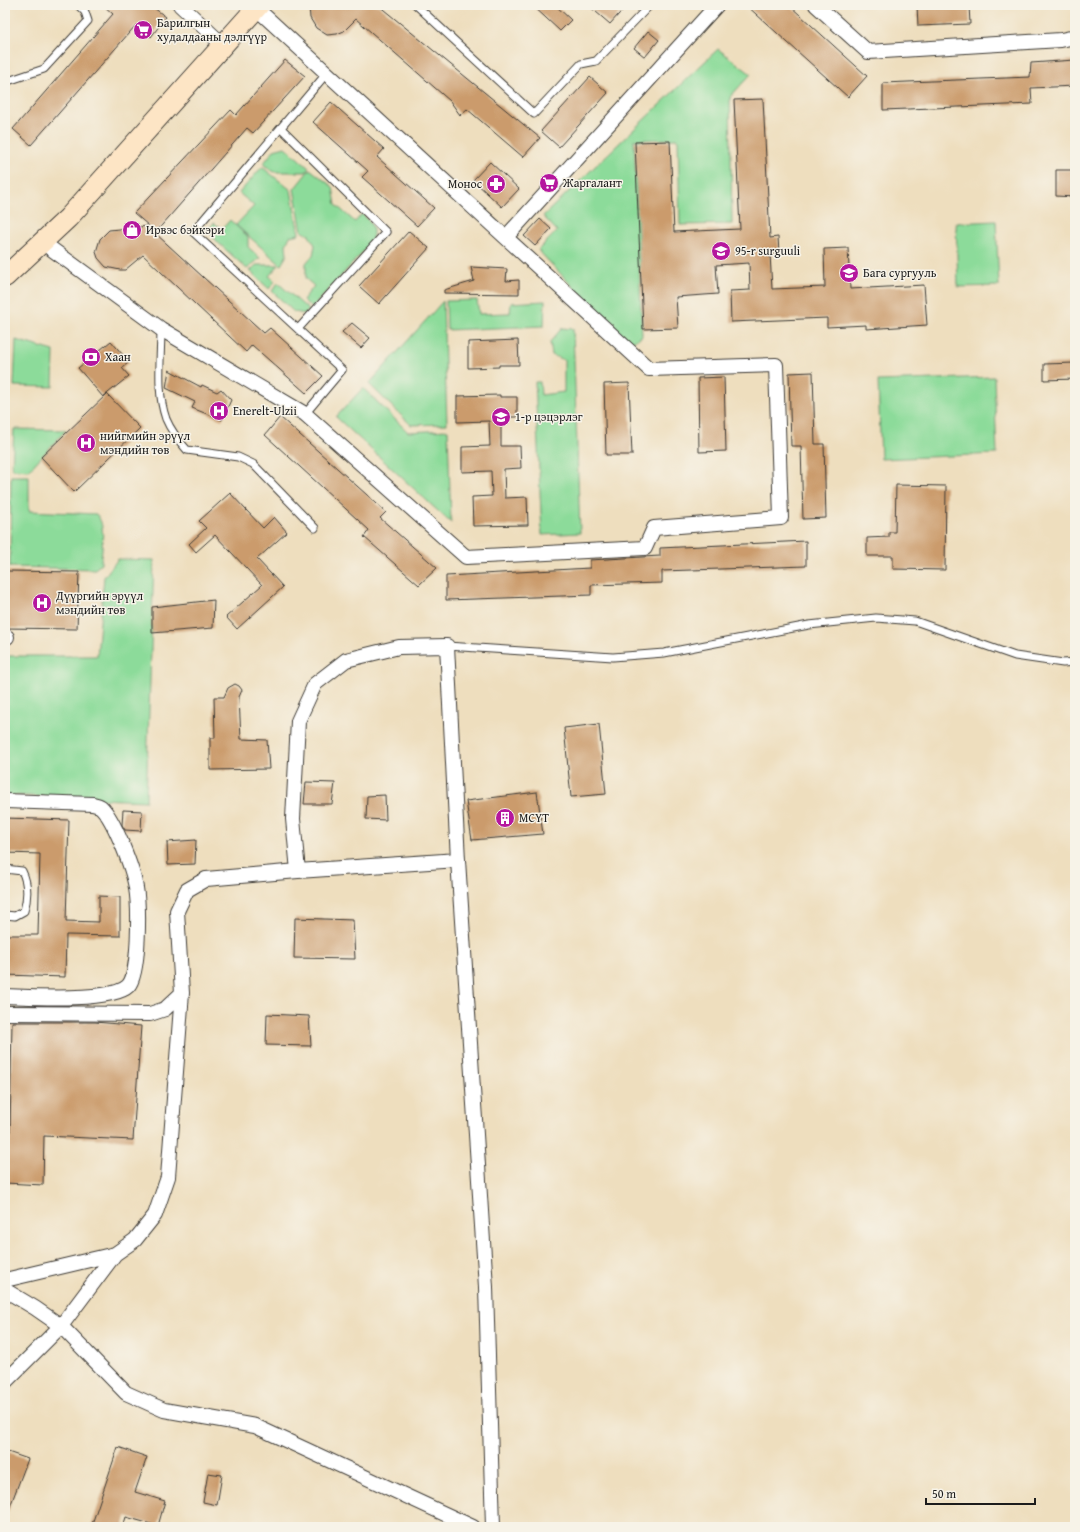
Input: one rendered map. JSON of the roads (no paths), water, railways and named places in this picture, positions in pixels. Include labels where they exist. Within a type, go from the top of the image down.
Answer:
[{"type":"main road","points":[[5,277],[68,218],[258,6]]},
{"type":"street","points":[[180,5],[223,45]]},
{"type":"street","points":[[506,237],[717,5]]},
{"type":"street","points":[[816,5],[868,52],[1061,40],[1075,37]]},
{"type":"street","points":[[42,242],[161,329],[305,414],[466,557],[645,548],[654,528],[782,518],[776,365],[649,369],[327,73],[258,6]]},
{"type":"street","points":[[298,870],[293,819],[298,721],[315,684],[346,660],[399,647],[447,646],[458,860],[486,1287],[493,1527]]},
{"type":"street","points":[[5,801],[92,804],[100,806],[110,819],[132,872],[136,889],[137,937],[135,973],[128,986],[114,994],[94,996],[5,996]]},
{"type":"street","points":[[5,1382],[61,1326],[115,1254],[134,1240],[155,1215],[168,1177],[182,994],[177,911],[186,890],[206,879],[298,870],[458,860]]},
{"type":"street","points":[[5,1013],[150,1014],[165,1009],[182,994]]},
{"type":"street","points":[[5,1280],[115,1254]]},
{"type":"street","points":[[5,1290],[61,1326],[126,1393],[164,1410],[255,1426],[473,1527]]},
{"type":"lane","points":[[5,82],[44,69],[88,21],[85,12],[78,5]]},
{"type":"lane","points":[[416,5],[534,114],[582,64],[596,61],[650,5]]},
{"type":"lane","points":[[305,414],[342,370],[193,232],[327,73]]},
{"type":"lane","points":[[281,128],[386,232],[298,329]]},
{"type":"lane","points":[[161,329],[161,394],[166,419],[176,436],[187,450],[238,457],[253,464],[315,528]]},
{"type":"lane","points":[[447,646],[613,657],[664,653],[809,624],[876,618],[915,621],[1015,656],[1063,663],[1075,662]]},
{"type":"lane","points":[[5,869],[22,871],[25,878],[27,900],[24,911],[15,916],[5,915]]},
{"type":"place","name":"Барилгын худалдааны дэлгүүр","points":[[143,30]]},
{"type":"place","name":"Жаргалант","points":[[549,183]]},
{"type":"place","name":"Монос","points":[[496,184]]},
{"type":"place","name":"Ирвэс бэйкэри","points":[[132,230]]},
{"type":"place","name":"95-r surguuli","points":[[721,251]]},
{"type":"place","name":"Бага сургууль","points":[[849,273]]},
{"type":"place","name":"Хаан","points":[[91,357]]},
{"type":"place","name":"Enerelt-Ulzii","points":[[219,411]]},
{"type":"place","name":"1-р цэцэрлэг","points":[[501,417]]},
{"type":"place","name":"нийгмийн эрүүл мэндийн төв","points":[[86,443]]},
{"type":"place","name":"Дүүргийн эрүүл мэндийн төв","points":[[42,603]]},
{"type":"place","name":"МСҮТ","points":[[505,818]]}]
